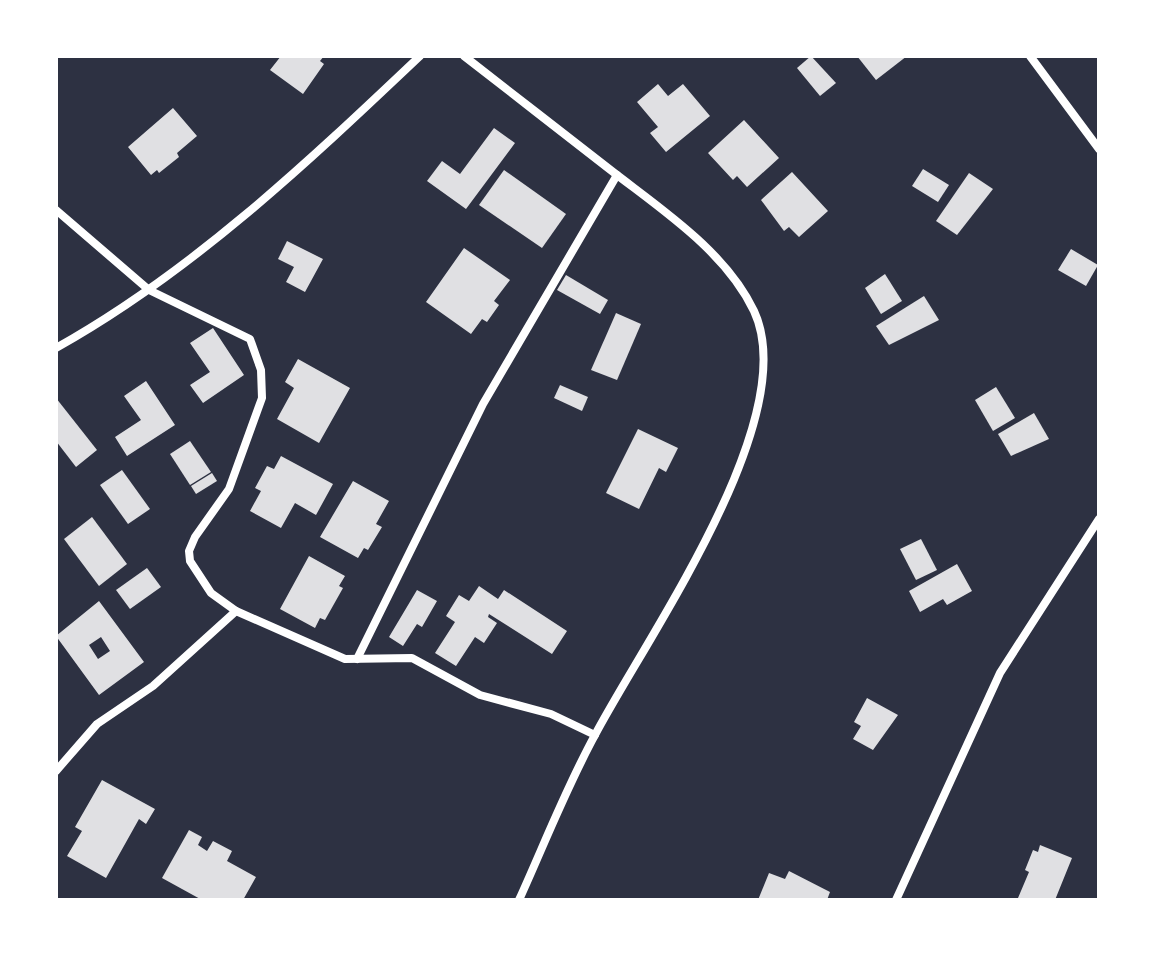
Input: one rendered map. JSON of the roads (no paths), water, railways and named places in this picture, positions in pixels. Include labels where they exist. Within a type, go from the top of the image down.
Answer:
[{"type":"street","points":[[56,348],[104,322],[149,290],[292,176],[420,56]]},
{"type":"street","points":[[464,56],[617,175],[726,268],[754,311],[766,352],[761,400],[741,462],[664,621],[595,735],[519,900]]},
{"type":"street","points":[[1030,56],[1099,149]]},
{"type":"street","points":[[357,659],[483,404],[617,175]]},
{"type":"street","points":[[56,210],[149,290],[250,339],[261,370],[262,398],[229,489],[189,551],[190,561],[211,593],[236,611],[345,659],[412,658],[480,695],[551,714],[595,735]]},
{"type":"street","points":[[896,900],[1000,673],[1099,519]]},
{"type":"street","points":[[56,771],[97,724],[153,686],[236,611]]}]
